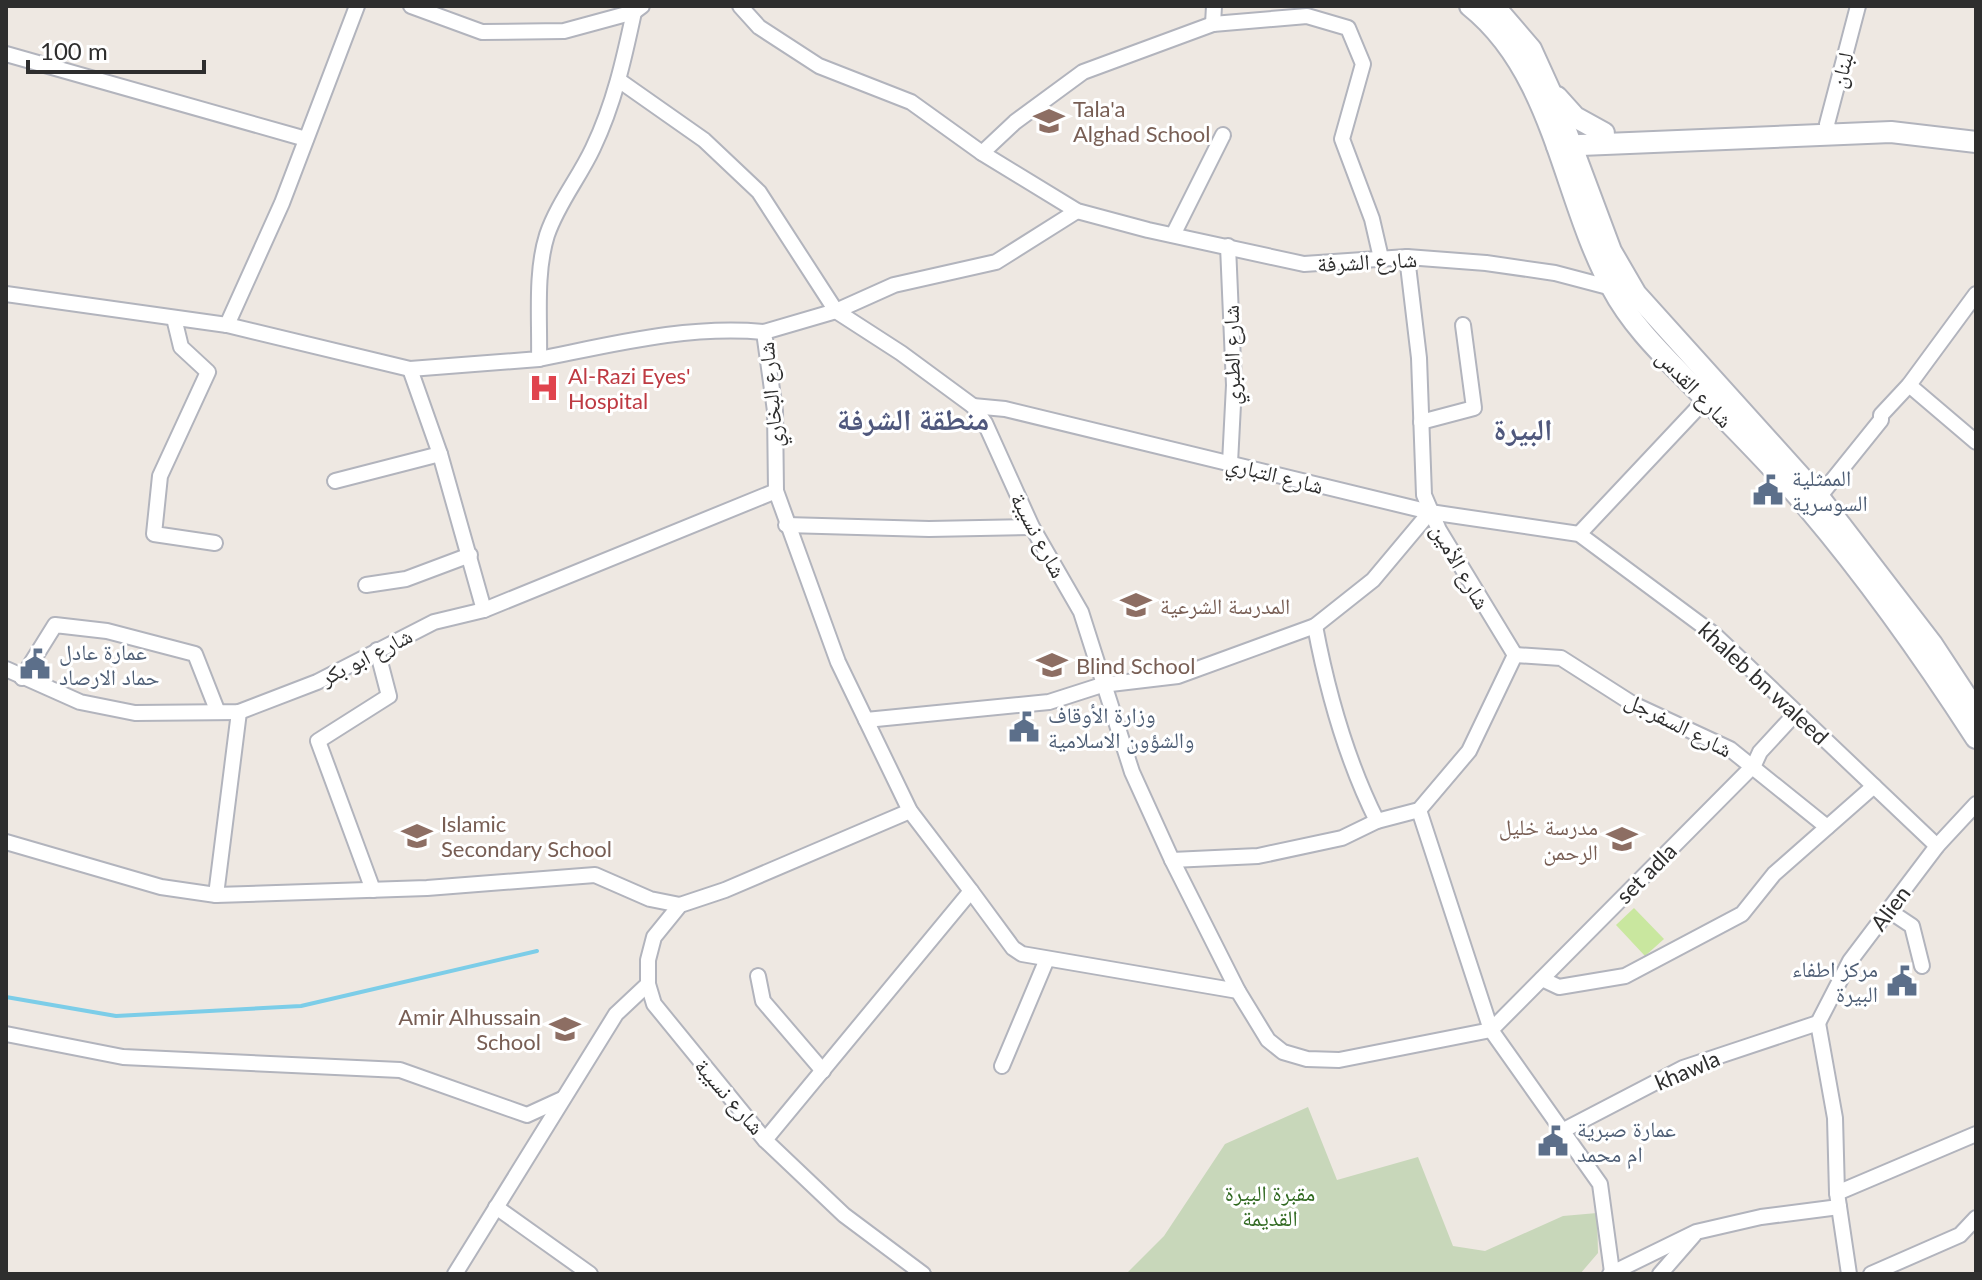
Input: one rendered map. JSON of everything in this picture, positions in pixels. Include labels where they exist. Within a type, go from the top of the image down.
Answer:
[{"type":"main road","name":"شارع القدس","points":[[1470,6],[1509,43],[1527,74],[1562,145],[1582,175],[1611,251],[1636,294],[1932,644],[1976,711]]},
{"type":"main road","name":"شارع القدس","points":[[1494,6],[1531,49],[1549,89],[1562,145],[1598,257],[1612,288],[1648,339],[1814,503],[1976,738]]},
{"type":"main road","points":[[1549,89],[1575,117],[1604,137]]},
{"type":"main road","points":[[1562,145],[1604,137],[1829,129],[1889,122],[1976,133]]},
{"type":"main road","points":[[1829,129],[1891,132],[1976,142]]},
{"type":"main road","points":[[1582,175],[1604,137]]},
{"type":"street","points":[[227,325],[306,139],[357,6]]},
{"type":"street","points":[[411,6],[482,32],[564,31],[638,9]]},
{"type":"street","points":[[740,6],[759,27],[819,66],[911,102],[982,153],[1077,211]]},
{"type":"street","points":[[1213,24],[1214,6]]},
{"type":"street","name":"لبنان","points":[[1829,129],[1858,6]]},
{"type":"street","points":[[539,359],[540,298],[547,238],[562,198],[593,149],[620,81],[638,9]]},
{"type":"street","points":[[982,153],[1015,122],[1083,72],[1213,24],[1307,16],[1348,28],[1363,64],[1342,139],[1372,219],[1381,258]]},
{"type":"street","points":[[6,54],[306,139]]},
{"type":"street","points":[[620,81],[704,140],[759,192],[836,311]]},
{"type":"street","points":[[1173,235],[1223,135]]},
{"type":"street","name":"شارع الشرفة","points":[[1077,211],[1304,264],[1407,257],[1506,264],[1612,288]]},
{"type":"street","name":"شارع البخاري","points":[[866,720],[838,662],[776,491],[775,411],[764,332],[836,311],[894,285],[996,262],[1077,211]]},
{"type":"street","name":"شارع الطبري","points":[[1228,246],[1234,385],[1230,463]]},
{"type":"street","points":[[1407,257],[1419,358],[1424,495],[1430,512]]},
{"type":"street","points":[[1555,273],[1591,273],[1597,267],[1598,257]]},
{"type":"street","points":[[6,294],[227,325],[410,369],[539,359],[660,334],[723,328],[764,332]]},
{"type":"street","points":[[1814,503],[1881,420],[1881,415],[1909,385],[1976,294]]},
{"type":"street","name":"شارع نسيبة","points":[[836,311],[901,353],[973,406],[985,423],[1032,527],[1081,612],[1102,685]]},
{"type":"street","points":[[174,318],[181,347],[208,372],[160,476],[154,534],[215,543]]},
{"type":"street","points":[[1421,422],[1474,408],[1463,325]]},
{"type":"street","points":[[410,369],[440,454],[484,610],[776,491]]},
{"type":"street","points":[[1909,385],[1976,442]]},
{"type":"street","points":[[1579,534],[1706,399]]},
{"type":"street","name":"شارع التباري","points":[[973,406],[1005,409],[1430,512],[1579,534]]},
{"type":"street","points":[[335,481],[440,454]]},
{"type":"street","name":"شارع الأمين","points":[[1102,685],[1178,676],[1315,626],[1373,580],[1430,512],[1515,655]]},
{"type":"street","points":[[786,525],[929,529],[1032,527]]},
{"type":"street","name":"khaleb bn waleed","points":[[1579,534],[1715,635],[1937,846]]},
{"type":"street","points":[[366,585],[406,579],[470,555]]},
{"type":"street","name":"شارع ابو بكر","points":[[6,669],[80,702],[135,713],[239,712],[317,682],[434,622],[484,610]]},
{"type":"street","points":[[22,678],[55,625],[107,631],[195,654],[217,710]]},
{"type":"street","points":[[1315,626],[1325,680],[1352,770],[1377,821]]},
{"type":"street","points":[[373,890],[318,741],[389,696],[377,650]]},
{"type":"street","points":[[1172,860],[1258,856],[1342,838],[1377,821],[1419,810],[1469,751],[1515,655]]},
{"type":"street","name":"شارع السفرجل","points":[[1515,655],[1561,658],[1633,704],[1730,749],[1754,765],[1827,827]]},
{"type":"street","points":[[1238,991],[1047,959],[1013,948],[910,811],[866,720],[1049,702],[1102,685],[1132,772],[1172,860],[1238,991],[1268,1040],[1283,1052],[1307,1059],[1339,1060],[1491,1030]]},
{"type":"street","points":[[216,895],[239,712]]},
{"type":"street","name":"set adla","points":[[1491,1030],[1754,765],[1760,752],[1796,713]]},
{"type":"street","points":[[1542,979],[1559,987],[1625,976],[1689,945],[1742,914],[1774,874],[1874,786]]},
{"type":"street","name":"Alien","points":[[1818,1023],[1850,961],[1937,846],[1976,804]]},
{"type":"street","points":[[1419,810],[1491,1030],[1600,1184],[1611,1273],[1696,1232],[1838,1200],[1976,1134]]},
{"type":"street","points":[[6,842],[161,887],[216,895],[373,890],[595,875],[650,899],[680,905],[725,890],[910,811]]},
{"type":"street","name":"شارع نسيبة","points":[[648,984],[654,1004],[765,1140],[971,891]]},
{"type":"street","points":[[455,1274],[616,1014],[648,984],[648,960],[654,937],[680,905]]},
{"type":"street","points":[[1888,910],[1912,926],[1922,966]]},
{"type":"street","points":[[1002,1066],[1047,959]]},
{"type":"street","points":[[758,976],[763,1001],[823,1071]]},
{"type":"street","points":[[1818,1023],[1835,1118],[1838,1200],[1849,1274]]},
{"type":"street","name":"khawla","points":[[1562,1131],[1683,1068],[1818,1023]]},
{"type":"street","points":[[6,1034],[123,1057],[400,1070],[527,1115],[562,1099]]},
{"type":"street","points":[[765,1140],[844,1215],[923,1274]]},
{"type":"street","points":[[496,1207],[590,1274]]},
{"type":"street","points":[[1871,1274],[1960,1235],[1976,1218]]},
{"type":"street","points":[[1660,1274],[1696,1232]]},
{"type":"green space","points":[[1634,908],[1664,939],[1645,956],[1616,925]]},
{"type":"green space","name":"مقبرة البيرة القديمة","points":[[1308,1107],[1337,1180],[1418,1157],[1453,1246],[1485,1251],[1563,1216],[1597,1213],[1598,1253],[1580,1274],[1126,1274],[1164,1236],[1225,1144]]},
{"type":"waterway","points":[[6,997],[116,1016],[301,1006],[537,951]]},
{"type":"place","name":"Tala'a Alghad School","points":[[1049,121]]},
{"type":"place","name":"Al-Razi Eyes' Hospital","points":[[544,388]]},
{"type":"place","name":"الممثلية السوسرية","points":[[1768,490]]},
{"type":"place","name":"المدرسة الشرعية","points":[[1136,605]]},
{"type":"place","name":"عمارة عادل حماد الارصاد","points":[[35,664]]},
{"type":"place","name":"Blind School","points":[[1052,665]]},
{"type":"place","name":"وزارة الأوقاف والشؤون الاسلامية","points":[[1024,727]]},
{"type":"place","name":"Islamic Secondary School","points":[[417,836]]},
{"type":"place","name":"مدرسة خليل الرحمن","points":[[1622,839]]},
{"type":"place","name":"مركز اطفاء البيرة","points":[[1902,981]]},
{"type":"place","name":"Amir Alhussain School","points":[[565,1029]]},
{"type":"place","name":"عمارة صبرية ام محمد","points":[[1553,1141]]},
{"type":"district","name":"منطقة الشرفة","points":[[913,418]]},
{"type":"district","name":"البيرة","points":[[1523,428]]}]
